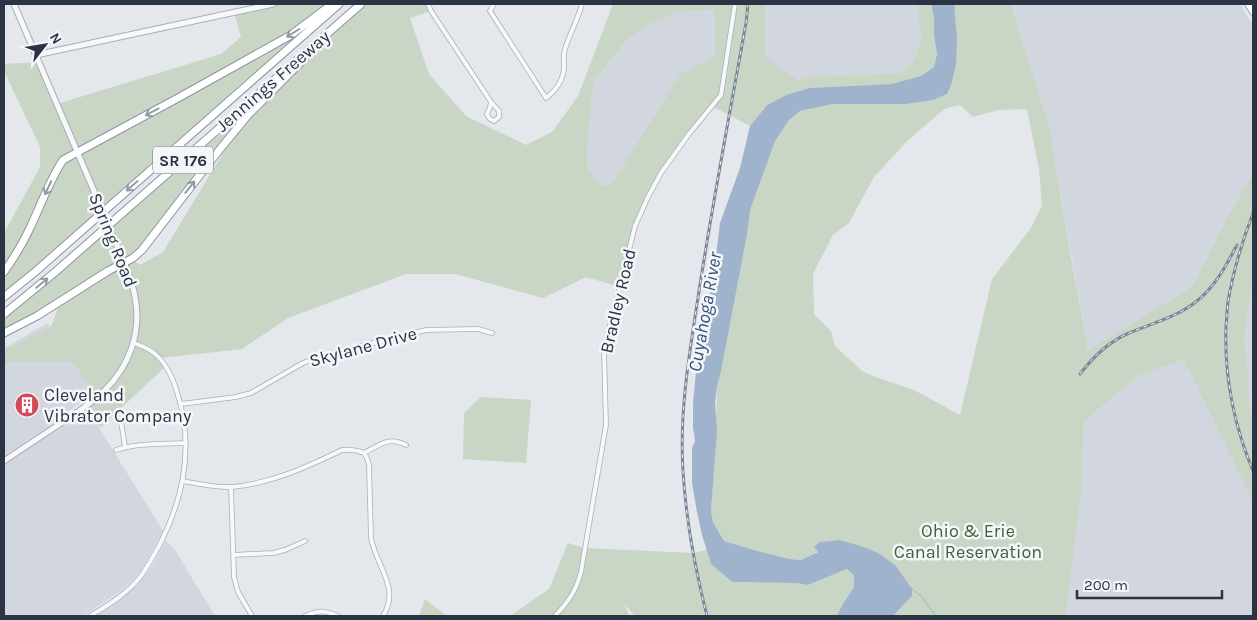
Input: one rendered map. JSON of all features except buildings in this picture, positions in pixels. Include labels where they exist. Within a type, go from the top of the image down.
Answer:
[{"type":"highway","points":[[4,272],[29,229],[63,160],[290,35],[332,4]]},
{"type":"highway","name":"Jennings Freeway","points":[[4,297],[35,272],[339,4]]},
{"type":"highway","name":"Jennings Freeway","points":[[4,314],[54,273],[361,4]]},
{"type":"highway","points":[[4,333],[37,316],[108,271],[133,258],[142,250],[248,115],[290,74],[321,40]]},
{"type":"main road","points":[[1248,4],[1253,12]]},
{"type":"street","name":"Spring Road","points":[[4,461],[83,408],[104,391],[121,370],[134,343],[137,317],[136,298],[124,263],[14,4]]},
{"type":"street","points":[[36,56],[257,5],[273,4]]},
{"type":"street","points":[[428,4],[500,113],[499,117],[494,121],[490,120],[487,114],[491,102]]},
{"type":"street","points":[[494,4],[490,11],[546,98],[561,81],[564,70],[563,58],[565,48],[582,4]]},
{"type":"street","name":"Bradley Road","points":[[555,616],[564,607],[577,587],[581,572],[606,425],[604,350],[635,226],[661,174],[689,134],[721,95],[735,4]]},
{"type":"street","name":"Skylane Drive","points":[[181,404],[236,397],[251,393],[303,363],[321,356],[426,330],[478,329],[492,333]]},
{"type":"street","points":[[90,616],[122,594],[146,570],[172,520],[183,481],[186,443],[181,404],[176,387],[166,366],[153,352],[134,343]]},
{"type":"street","points":[[120,421],[125,447]]},
{"type":"street","points":[[364,453],[387,441],[394,440],[406,445]]},
{"type":"street","points":[[116,450],[140,445],[186,443]]},
{"type":"street","points":[[183,481],[231,487],[260,482],[287,474],[342,450],[348,449],[364,453],[369,465],[373,546],[389,584],[389,601],[383,616]]},
{"type":"street","points":[[231,487],[234,577],[238,592],[252,616]]},
{"type":"street","points":[[233,555],[273,553],[305,541]]},
{"type":"street","points":[[305,616],[318,611],[324,611],[338,616]]},
{"type":"shaded area","points":[[765,4],[917,4],[921,40],[914,61],[899,74],[813,75],[798,82],[765,56]]},
{"type":"shaded area","points":[[1011,4],[1240,4],[1253,25],[1253,174],[1230,212],[1192,287],[1088,350],[1051,132]]},
{"type":"shaded area","points":[[715,10],[715,57],[681,73],[612,183],[601,185],[590,174],[587,165],[591,102],[596,78],[628,39],[645,26],[680,12]]},
{"type":"shaded area","points":[[1253,274],[1253,616],[1066,616],[1081,493],[1084,422],[1138,376],[1244,341]]},
{"type":"shaded area","points":[[48,323],[93,393],[45,429],[4,456],[4,348]]},
{"type":"shaded area","points":[[88,410],[163,531],[143,568],[132,581],[121,591],[83,616],[4,616],[4,465]]},
{"type":"shaded area","points":[[166,540],[175,550],[215,616],[96,616],[138,585],[152,566]]},
{"type":"green space","points":[[273,4],[332,4],[291,35],[294,44],[4,297],[4,233],[40,167],[40,147],[4,71],[4,64],[39,62],[57,104],[221,54],[241,37],[234,12]]},
{"type":"green space","points":[[361,4],[428,4],[431,11],[410,18],[429,74],[466,116],[526,145],[552,132],[578,96],[613,4],[765,4],[765,56],[798,81],[813,75],[899,74],[914,61],[921,40],[917,4],[931,4],[937,54],[934,67],[921,76],[891,84],[809,88],[786,95],[767,105],[750,126],[712,106],[661,174],[635,226],[620,287],[586,277],[543,298],[455,274],[406,274],[288,318],[242,349],[160,358],[166,366],[100,428],[86,406],[96,398],[73,362],[14,361],[4,365],[4,350],[51,327],[60,302],[4,331],[4,314],[125,210],[239,121],[140,247],[131,254],[131,259],[140,265],[163,252],[240,125],[321,40]],"holes":[[[715,10],[715,57],[681,73],[612,183],[601,185],[590,173],[587,165],[591,102],[596,78],[628,39],[645,26],[680,12]]]},
{"type":"green space","name":"Ohio & Erie Canal Reservation","points":[[953,4],[1011,4],[1051,132],[1088,350],[1192,287],[1230,212],[1253,174],[1253,274],[1244,341],[1249,406],[1253,423],[1253,501],[1184,360],[1138,376],[1084,422],[1081,493],[1066,616],[893,616],[912,596],[852,544],[840,540],[801,560],[790,559],[744,549],[724,541],[713,522],[711,511],[717,385],[746,210],[767,152],[789,120],[800,111],[834,102],[899,104],[933,100]],"holes":[[[960,105],[973,117],[998,110],[1027,109],[1039,169],[1042,205],[1031,228],[992,279],[960,415],[914,390],[862,371],[835,346],[831,331],[814,314],[813,274],[833,235],[849,223],[874,177],[908,140],[947,108]]]},
{"type":"green space","points":[[481,397],[531,400],[526,463],[463,459],[464,413]]},
{"type":"green space","points":[[568,543],[585,548],[693,553],[707,550],[711,564],[732,582],[796,583],[808,585],[847,569],[854,575],[854,587],[837,616],[635,616],[625,605],[629,616],[510,616],[549,589]]},
{"type":"green space","points":[[425,599],[447,616],[419,616]]},
{"type":"water","points":[[931,4],[954,4],[957,39],[956,65],[947,94],[933,100],[905,104],[832,104],[800,111],[789,120],[775,141],[750,210],[717,386],[715,402],[717,431],[711,511],[713,522],[724,541],[757,551],[801,560],[818,552],[814,547],[820,542],[840,540],[880,554],[896,566],[912,589],[912,596],[893,616],[837,616],[854,587],[854,575],[847,569],[808,585],[796,583],[732,582],[711,564],[702,535],[692,483],[692,448],[695,441],[693,403],[698,351],[713,280],[720,223],[740,168],[750,126],[767,105],[786,95],[809,88],[891,84],[921,76],[934,67],[937,54]]},
{"type":"waterway","points":[[912,589],[921,596],[936,616]]},
{"type":"railway","points":[[707,616],[686,508],[682,448],[684,403],[704,257],[748,4]]},
{"type":"railway","points":[[1253,213],[1238,257],[1230,290],[1226,325],[1227,362],[1232,400],[1240,436],[1253,471]]},
{"type":"railway","points":[[1080,374],[1096,356],[1114,341],[1129,333],[1173,316],[1197,301],[1215,282],[1237,245]]},
{"type":"place","name":"Cleveland Vibrator Company","points":[[27,405]]},
{"type":"water label","name":"Cuyahoga River","points":[[705,312]]}]
